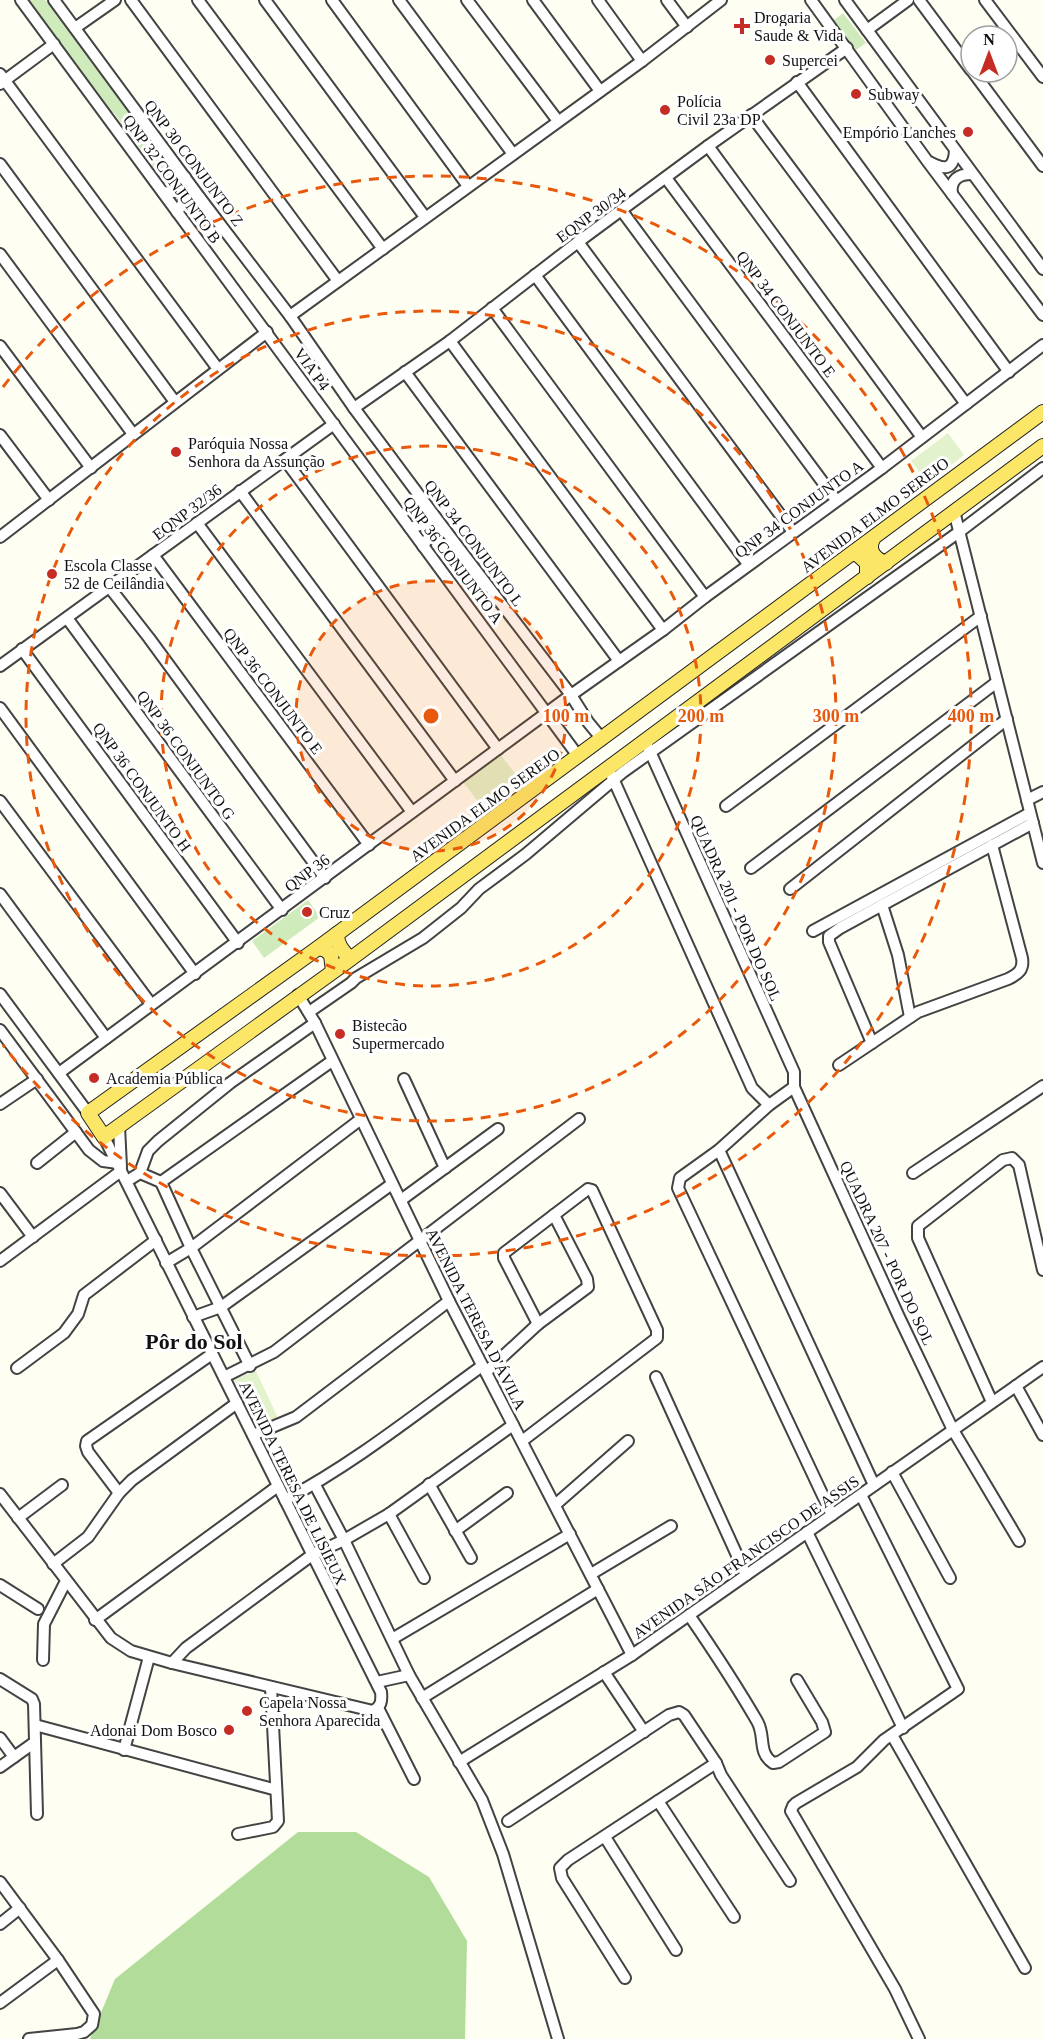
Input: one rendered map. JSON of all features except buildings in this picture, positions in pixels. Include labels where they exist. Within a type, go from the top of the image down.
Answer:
[{"type":"main road","name":"AVENIDA ELMO SEREJO","points":[[88,1113],[318,948],[1043,412]]},
{"type":"main road","points":[[88,1113],[104,1137],[298,995],[648,747],[867,577],[1043,446]]},
{"type":"main road","points":[[873,539],[870,544],[874,556],[886,563]]},
{"type":"main road","points":[[852,554],[857,554],[867,563],[867,577]]},
{"type":"main road","points":[[337,934],[340,947],[350,959]]},
{"type":"main road","points":[[318,948],[326,950],[331,955],[333,971]]},
{"type":"street","name":"QNP 32 CONJUNTO B","points":[[21,0],[267,332]]},
{"type":"street","name":"QNP 30 CONJUNTO Z","points":[[54,0],[290,316]]},
{"type":"street","points":[[75,28],[115,0]]},
{"type":"street","points":[[130,0],[338,281]]},
{"type":"street","points":[[198,0],[383,249]]},
{"type":"street","points":[[265,0],[424,217]]},
{"type":"street","points":[[332,0],[468,186]]},
{"type":"street","points":[[399,0],[513,154]]},
{"type":"street","points":[[467,0],[558,121]]},
{"type":"street","points":[[534,0],[600,91]]},
{"type":"street","points":[[598,0],[642,61]]},
{"type":"street","points":[[667,0],[687,27]]},
{"type":"street","points":[[290,316],[642,61],[721,0]]},
{"type":"street","points":[[811,0],[928,162],[1043,315]]},
{"type":"street","points":[[845,0],[1043,269]]},
{"type":"street","points":[[867,30],[908,0]]},
{"type":"street","points":[[919,0],[959,54]]},
{"type":"street","points":[[985,0],[1043,77]]},
{"type":"street","points":[[54,44],[2,79],[218,369]]},
{"type":"street","name":"EQNP 30/34","points":[[354,408],[450,341],[708,146],[847,48]]},
{"type":"street","points":[[797,82],[1008,372]]},
{"type":"street","points":[[982,84],[1043,166]]},
{"type":"street","points":[[752,115],[966,404]]},
{"type":"street","points":[[708,146],[921,436]]},
{"type":"street","points":[[928,162],[941,168],[949,166],[955,160],[955,150]]},
{"type":"street","points":[[0,164],[175,402]]},
{"type":"street","points":[[952,194],[953,181],[959,176],[972,174]]},
{"type":"street","points":[[163,192],[171,194],[178,191],[185,177]]},
{"type":"street","name":"QNP 34 CONJUNTO E","points":[[666,178],[882,468]]},
{"type":"street","points":[[177,212],[186,200],[200,198]]},
{"type":"street","points":[[622,211],[836,500]]},
{"type":"street","points":[[578,242],[793,532]]},
{"type":"street","points":[[0,254],[133,434]]},
{"type":"street","points":[[535,275],[748,564]]},
{"type":"street","points":[[492,308],[705,597]]},
{"type":"street","name":"VIA P4","points":[[290,316],[354,408]]},
{"type":"street","points":[[1,534],[49,500],[267,332]]},
{"type":"street","name":"VIA P4","points":[[267,332],[334,424]]},
{"type":"street","points":[[450,341],[663,630]]},
{"type":"street","name":"QNP 34 CONJUNTO A","points":[[571,695],[882,468],[1043,345]]},
{"type":"street","points":[[0,346],[91,468]]},
{"type":"street","points":[[405,372],[619,661]]},
{"type":"street","name":"QNP 34 CONJUNTO L","points":[[354,408],[571,695]]},
{"type":"street","name":"EQNP 32/36","points":[[0,666],[334,424]]},
{"type":"street","name":"QNP 36 CONJUNTO A","points":[[334,424],[548,713]]},
{"type":"street","points":[[0,435],[49,500]]},
{"type":"street","points":[[286,461],[498,749]]},
{"type":"street","points":[[648,747],[960,532],[1043,468]]},
{"type":"street","points":[[240,491],[455,781]]},
{"type":"street","points":[[954,511],[1042,858]]},
{"type":"street","points":[[410,528],[424,524],[432,513]]},
{"type":"street","points":[[197,523],[412,812]]},
{"type":"street","points":[[423,546],[431,534],[445,531]]},
{"type":"street","name":"QNP 36 CONJUNTO E","points":[[153,555],[369,845]]},
{"type":"street","points":[[110,588],[325,878]]},
{"type":"street","points":[[726,806],[981,616]]},
{"type":"street","name":"QNP 36 CONJUNTO G","points":[[67,618],[282,910]]},
{"type":"street","name":"QNP 36 CONJUNTO H","points":[[22,649],[238,943]]},
{"type":"street","points":[[751,868],[997,682]]},
{"type":"street","points":[[571,695],[602,739]]},
{"type":"street","name":"QNP 36","points":[[59,1073],[571,695]]},
{"type":"street","points":[[0,708],[195,974]]},
{"type":"street","points":[[548,713],[578,756]]},
{"type":"street","points":[[790,889],[1007,719]]},
{"type":"street","name":"QUADRA 201 - POR DO SOL","points":[[648,747],[794,1072],[794,1087]]},
{"type":"street","points":[[309,1012],[356,978],[431,932],[461,908],[479,889],[526,854],[611,774],[752,1088],[769,1106]]},
{"type":"street","points":[[1027,800],[1043,792]]},
{"type":"street","points":[[0,801],[151,1004]]},
{"type":"street","points":[[872,1043],[829,936],[882,904],[992,845],[1032,818]]},
{"type":"street","points":[[813,931],[1032,818]]},
{"type":"street","points":[[839,1065],[930,1006],[1017,975],[1021,969],[1022,958],[992,845]]},
{"type":"street","points":[[0,894],[106,1038]]},
{"type":"street","points":[[882,904],[898,955],[910,1017]]},
{"type":"street","points":[[350,959],[356,978]]},
{"type":"street","points":[[0,994],[88,1113]]},
{"type":"street","name":"AVENIDA TERESA D'ÁVILA","points":[[298,995],[315,1023],[449,1301],[632,1654]]},
{"type":"street","points":[[140,1173],[148,1151],[158,1141],[230,1083],[315,1023]]},
{"type":"street","points":[[0,1030],[89,1150],[122,1172],[140,1173],[161,1182],[250,1366]]},
{"type":"street","points":[[161,1182],[332,1061]]},
{"type":"street","points":[[0,1104],[37,1078]]},
{"type":"street","points":[[404,1079],[445,1168]]},
{"type":"street","points":[[913,1173],[1043,1086]]},
{"type":"street","points":[[794,1087],[719,1150],[680,1178],[678,1188],[832,1515]]},
{"type":"street","name":"QUADRA 207 - POR DO SOL","points":[[794,1087],[953,1430],[1019,1541]]},
{"type":"street","points":[[166,1263],[191,1248],[361,1119]]},
{"type":"street","points":[[224,1377],[274,1352],[579,1119]]},
{"type":"street","points":[[119,1126],[122,1172]]},
{"type":"street","points":[[401,1200],[498,1129]]},
{"type":"street","points":[[37,1163],[76,1132]]},
{"type":"street","name":"AVENIDA TERESA DE LISIEUX","points":[[104,1137],[377,1682],[381,1692],[381,1702],[375,1710]]},
{"type":"street","points":[[719,1150],[874,1485]]},
{"type":"street","points":[[992,1402],[918,1238],[918,1226],[1003,1160],[1012,1158],[1019,1165],[1043,1270]]},
{"type":"street","points":[[0,1261],[122,1172]]},
{"type":"street","points":[[193,1317],[221,1307],[392,1184]]},
{"type":"street","points":[[522,1441],[653,1343],[658,1336],[593,1191],[588,1189],[504,1253],[504,1258],[538,1324]]},
{"type":"street","points":[[0,1193],[33,1237]]},
{"type":"street","points":[[285,1500],[315,1485],[484,1369],[538,1324],[585,1290],[589,1284],[554,1215]]},
{"type":"street","points":[[17,1368],[64,1333],[78,1314],[84,1295],[156,1240]]},
{"type":"street","points":[[253,1435],[286,1422],[305,1410],[449,1301]]},
{"type":"street","points":[[119,1493],[88,1452],[86,1444],[90,1438],[212,1354]]},
{"type":"street","name":"AVENIDA SÃO FRANCISCO DE ASSIS","points":[[459,1761],[632,1654],[1043,1367]]},
{"type":"street","points":[[656,1377],[746,1575]]},
{"type":"street","points":[[1016,1386],[1043,1435]]},
{"type":"street","points":[[53,1564],[88,1537],[119,1493],[132,1480],[237,1403]]},
{"type":"street","points":[[172,1663],[186,1648],[312,1555],[344,1540],[388,1514],[513,1425]]},
{"type":"street","points":[[555,1506],[627,1441]]},
{"type":"street","points":[[892,1472],[950,1578]]},
{"type":"street","points":[[429,1484],[471,1558]]},
{"type":"street","points":[[18,1518],[62,1485]]},
{"type":"street","points":[[315,1485],[410,1676],[482,1800],[503,1854],[558,2039]]},
{"type":"street","points":[[95,1620],[278,1486]]},
{"type":"street","points":[[455,1531],[507,1493]]},
{"type":"street","points":[[0,1494],[95,1620],[119,1645],[172,1663],[375,1710],[414,1779]]},
{"type":"street","points":[[861,1495],[958,1689],[879,1743],[857,1767],[796,1803],[792,1811],[895,1989],[919,2039]]},
{"type":"street","points":[[388,1514],[424,1578]]},
{"type":"street","points":[[591,1574],[671,1526]]},
{"type":"street","points":[[807,1532],[903,1728]]},
{"type":"street","points":[[392,1639],[570,1534]]},
{"type":"street","points":[[43,1660],[44,1624],[66,1581]]},
{"type":"street","points":[[0,1585],[38,1609]]},
{"type":"street","points":[[422,1698],[598,1588]]},
{"type":"street","points":[[689,1615],[730,1675],[738,1692],[758,1722],[763,1753],[773,1763],[779,1762],[825,1732],[822,1722],[796,1680]]},
{"type":"street","points":[[124,1750],[150,1657]]},
{"type":"street","points":[[603,1672],[644,1732]]},
{"type":"street","points":[[377,1682],[410,1676]]},
{"type":"street","points":[[0,1678],[34,1701],[37,1814]]},
{"type":"street","points":[[238,1834],[273,1827],[278,1821],[271,1687]]},
{"type":"street","points":[[508,1821],[673,1713],[682,1713],[716,1762],[721,1775],[790,1881]]},
{"type":"street","points":[[34,1725],[273,1789]]},
{"type":"street","points":[[892,1735],[1025,1968]]},
{"type":"street","points":[[0,1738],[14,1757]]},
{"type":"street","points":[[0,1767],[34,1742]]},
{"type":"street","points":[[626,1978],[560,1871],[568,1860],[716,1762]]},
{"type":"street","points":[[658,1801],[734,1917]]},
{"type":"street","points":[[605,1837],[676,1950]]},
{"type":"street","points":[[0,1882],[92,2009],[94,2021],[84,2032],[29,2039]]},
{"type":"street","points":[[0,1923],[20,1908]]},
{"type":"street","points":[[0,2003],[58,1960]]},
{"type":"green space","points":[[27,0],[45,0],[57,10],[179,178],[177,183],[166,184],[114,113],[104,106]]},
{"type":"green space","points":[[843,13],[866,43],[856,50],[834,20]]},
{"type":"green space","points":[[948,433],[964,455],[928,483],[911,461]]},
{"type":"green space","points":[[500,754],[517,776],[480,804],[463,782]]},
{"type":"green space","points":[[308,900],[320,917],[264,958],[252,941]]},
{"type":"green space","points":[[256,1371],[278,1418],[256,1427],[234,1379]]},
{"type":"green space","points":[[298,1832],[356,1832],[429,1877],[467,1941],[465,2039],[90,2039],[115,1979]]},
{"type":"place","name":"Drogaria Saude & Vida","points":[[742,26]]},
{"type":"place","name":"Supercei","points":[[770,60]]},
{"type":"place","name":"Subway","points":[[856,94]]},
{"type":"place","name":"Polícia Civil 23a DP","points":[[665,110]]},
{"type":"place","name":"Empório Lanches","points":[[968,132]]},
{"type":"place","name":"Paróquia Nossa Senhora da Assunção","points":[[176,452]]},
{"type":"place","name":"Escola Classe 52 de Ceilândia","points":[[52,574]]},
{"type":"place","name":"Cruz","points":[[307,912]]},
{"type":"place","name":"Bistecão Supermercado","points":[[340,1034]]},
{"type":"place","name":"Academia Pública","points":[[94,1078]]},
{"type":"place","name":"Capela Nossa Senhora Aparecida","points":[[247,1711]]},
{"type":"place","name":"Adonai Dom Bosco","points":[[229,1730]]},
{"type":"district","name":"Pôr do Sol","points":[[194,1341]]}]
